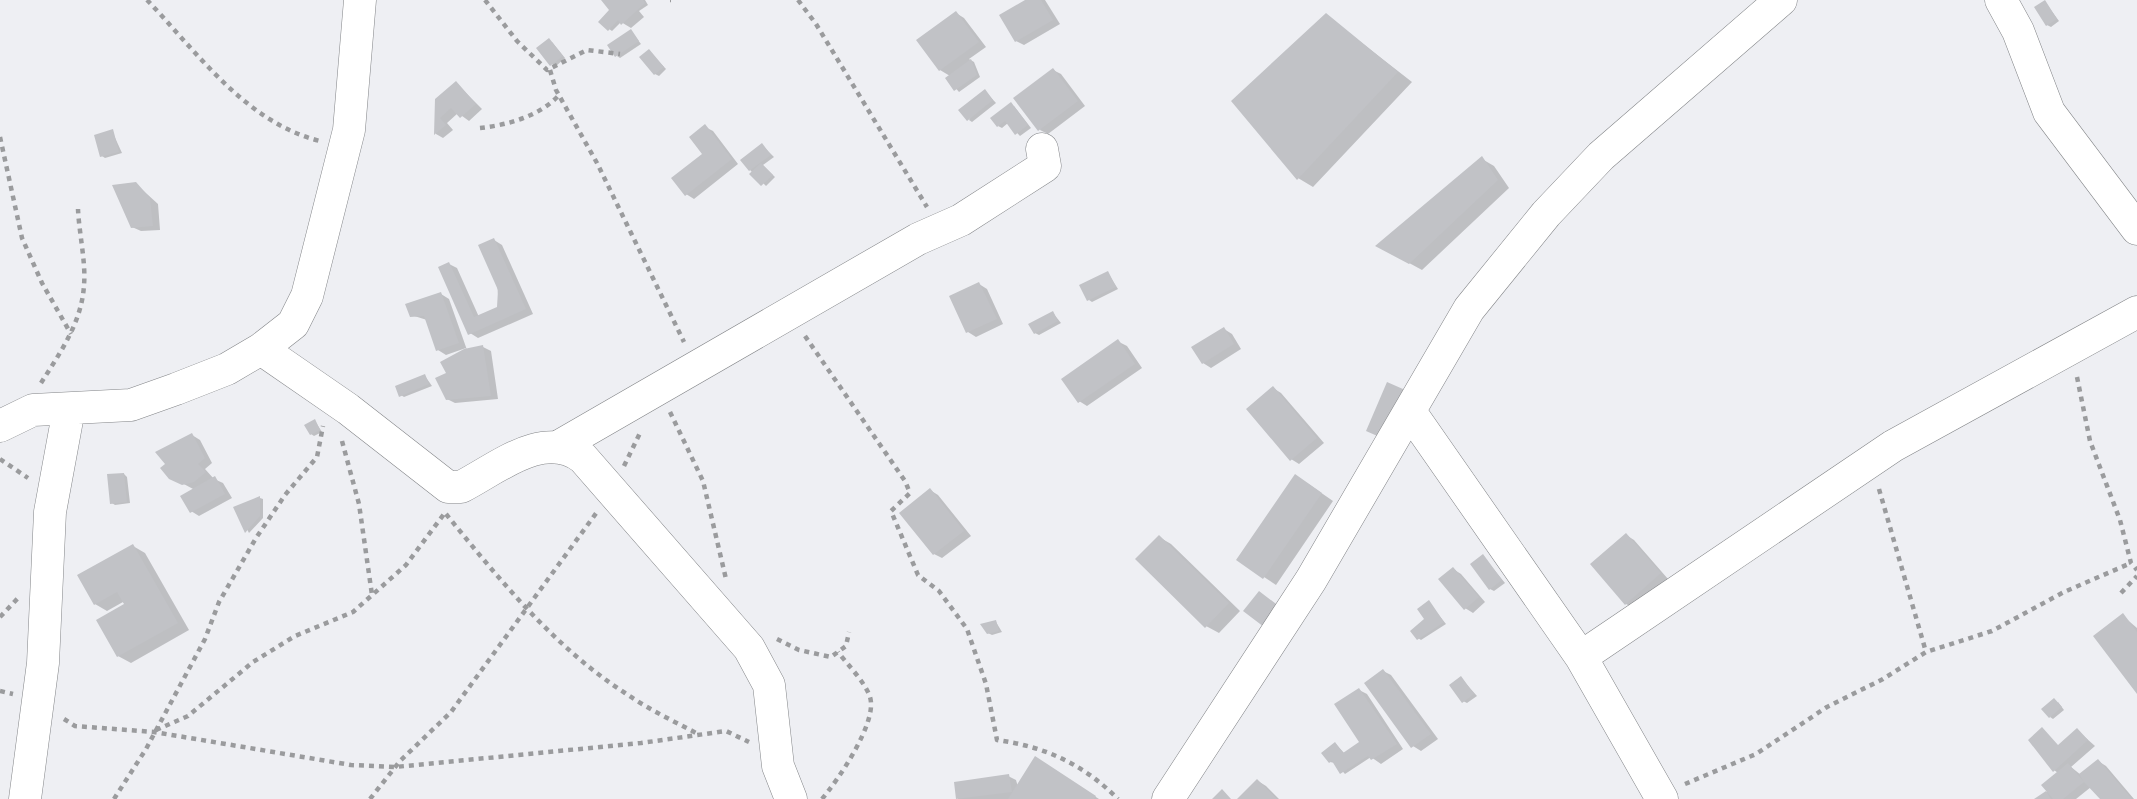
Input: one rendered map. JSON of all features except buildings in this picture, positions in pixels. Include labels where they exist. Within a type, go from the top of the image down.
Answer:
[{"type":"street","points":[[9,421],[33,410],[131,405],[227,369],[261,349],[293,324],[307,296],[349,130],[360,0]]},
{"type":"street","points":[[1168,799],[1311,580],[1411,413],[1469,309],[1546,214],[1619,139],[1781,0]]},
{"type":"street","points":[[2001,0],[2018,31],[2049,112],[2137,229]]},
{"type":"street","points":[[261,349],[324,392],[436,481],[448,487],[453,500],[533,449],[561,445],[789,316],[918,239],[961,220],[1045,166],[1042,149]]},
{"type":"street","points":[[1581,657],[1870,462],[2137,312]]},
{"type":"street","points":[[25,799],[39,702],[50,512],[69,410]]},
{"type":"street","points":[[1411,413],[1581,657],[1661,797]]},
{"type":"street","points":[[561,445],[583,458],[749,648],[769,685],[777,757],[791,799]]},
{"type":"path","points":[[147,0],[256,111],[310,138],[344,146]]},
{"type":"path","points":[[485,0],[517,41],[550,70],[559,95],[597,163],[696,368]]},
{"type":"path","points":[[798,0],[817,24],[941,229]]},
{"type":"path","points":[[550,70],[587,50],[620,54]]},
{"type":"path","points":[[480,128],[494,127],[547,108],[559,95]]},
{"type":"path","points":[[0,137],[22,238],[42,283],[71,334]]},
{"type":"path","points":[[9,421],[71,334],[83,301],[85,281],[78,209]]},
{"type":"path","points":[[789,316],[815,348],[905,481],[910,493],[891,512],[900,539],[918,575],[939,591],[967,629],[986,684],[997,740],[1048,750],[1075,765],[1118,799]]},
{"type":"path","points":[[2070,349],[2090,441],[2120,520],[2131,563],[2137,570]]},
{"type":"path","points":[[370,799],[395,766],[451,712],[612,491],[661,388]]},
{"type":"path","points":[[661,388],[678,434],[703,481],[727,583]]},
{"type":"path","points":[[324,392],[359,504],[372,595]]},
{"type":"path","points":[[114,799],[205,639],[219,602],[256,538],[285,495],[317,457],[325,412],[324,392]]},
{"type":"path","points":[[1870,462],[1926,652]]},
{"type":"path","points":[[154,732],[188,716],[253,663],[295,636],[354,612],[406,565],[453,500],[528,609],[566,648],[624,693],[700,735]]},
{"type":"path","points":[[1661,797],[1756,754],[1827,707],[1883,679],[1926,652],[1992,631],[2064,592],[2131,563]]},
{"type":"path","points":[[2122,593],[2137,576]]},
{"type":"path","points":[[768,634],[799,650],[831,657],[846,646],[849,632]]},
{"type":"path","points":[[822,799],[837,781],[869,718],[870,697],[838,652]]},
{"type":"path","points":[[39,702],[75,726],[154,732],[351,765],[395,766],[726,731],[777,757]]}]
